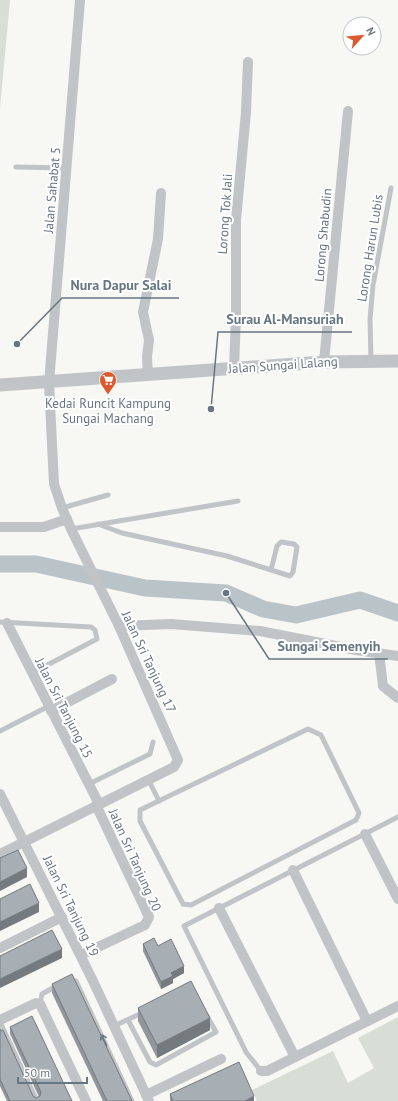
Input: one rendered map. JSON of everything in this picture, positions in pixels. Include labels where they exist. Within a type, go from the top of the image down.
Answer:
[{"type":"street","name":"Jalan Sahabat 5","points":[[49,383],[80,0]]},
{"type":"street","name":"Lorong Tok Jali","points":[[234,369],[236,315],[236,220],[246,112],[248,62]]},
{"type":"street","name":"Lorong Shabudin","points":[[324,362],[348,111]]},
{"type":"street","points":[[148,375],[146,357],[149,340],[144,312],[158,239],[160,193]]},
{"type":"street","name":"Jalan Sungai Lalang","points":[[0,385],[49,383],[324,362],[371,360],[398,361]]},
{"type":"street","name":"Jalan Sri Tanjung 17","points":[[0,854],[174,767],[178,760],[119,626],[62,508],[54,484],[49,383]]},
{"type":"street","points":[[0,527],[44,527],[66,519]]},
{"type":"street","name":"Jalan Sri Tanjung 15","points":[[4,622],[32,673],[88,784],[97,805]]},
{"type":"street","points":[[119,626],[171,624],[260,631],[398,656]]},
{"type":"street","points":[[379,653],[383,686],[398,698]]},
{"type":"street","points":[[50,709],[112,679]]},
{"type":"street","name":"Jalan Sri Tanjung 19","points":[[0,794],[81,955],[147,1098]]},
{"type":"street","name":"Jalan Sri Tanjung 20","points":[[81,955],[145,925],[149,917],[97,805]]},
{"type":"street","points":[[365,834],[398,899]]},
{"type":"street","points":[[293,870],[367,1021]]},
{"type":"street","points":[[219,908],[295,1057]]},
{"type":"street","points":[[0,948],[62,917]]},
{"type":"street","points":[[0,1021],[38,1004],[86,1101]]},
{"type":"street","points":[[261,1071],[267,1070],[295,1057],[398,1006]]},
{"type":"street","points":[[147,1098],[222,1059]]},
{"type":"lane","points":[[16,166],[66,168]]},
{"type":"lane","name":"Lorong Harun Lubis","points":[[371,360],[370,319],[372,285],[391,188]]},
{"type":"lane","points":[[62,508],[108,495]]},
{"type":"lane","points":[[71,529],[238,501]]},
{"type":"lane","points":[[98,524],[122,534],[227,556],[271,570],[290,576],[293,572],[297,547],[294,544],[281,542],[277,546],[271,570]]},
{"type":"lane","points":[[4,622],[91,627],[97,634],[97,639],[32,673]]},
{"type":"lane","points":[[0,731],[50,709]]},
{"type":"lane","points":[[308,729],[321,735],[359,812],[356,820],[191,905],[183,904],[140,821],[140,810],[159,801],[308,729]]},
{"type":"lane","points":[[88,784],[150,754],[153,742]]},
{"type":"lane","points":[[148,779],[159,801]]},
{"type":"lane","points":[[261,1071],[246,1052],[184,926],[398,817]]},
{"type":"lane","points":[[38,1004],[42,994],[47,990],[71,978],[76,981],[132,1101]]},
{"type":"lane","points":[[114,1026],[147,1010]]},
{"type":"lane","points":[[128,1020],[150,1062],[156,1065],[216,1032],[206,1013]]},
{"type":"lane","points":[[0,1021],[37,1101]]},
{"type":"shaded area","points":[[0,0],[10,0],[0,108]]},
{"type":"shaded area","points":[[398,1017],[398,1101],[257,1101],[252,1090],[333,1051],[348,1083],[374,1068],[358,1038]]},
{"type":"building","points":[[18,850],[27,868],[0,882],[0,858]]},
{"type":"building","points":[[30,884],[39,903],[0,922],[0,899]]},
{"type":"building","points":[[52,930],[62,949],[0,979],[0,956]]},
{"type":"building","points":[[154,938],[158,946],[171,939],[184,966],[171,973],[173,976],[161,982],[143,944]]},
{"type":"building","points":[[72,974],[132,1101],[107,1101],[52,984]]},
{"type":"building","points":[[191,981],[210,1018],[157,1045],[138,1008]]},
{"type":"building","points":[[32,1016],[72,1101],[10,1101],[0,1079],[0,1029],[1,1031],[3,1030],[33,1096],[36,1098],[40,1096],[41,1092],[10,1027]]},
{"type":"building","points":[[239,1062],[254,1096],[245,1101],[173,1101],[170,1094]]},
{"type":"waterway","points":[[0,564],[36,564],[145,588],[226,593],[263,609],[296,615],[360,600],[398,613]]},
{"type":"place","name":"Nura Dapur Salai","points":[[17,344]]},
{"type":"place","name":"Kedai Runcit Kampung Sungai Machang","points":[[108,395]]},
{"type":"place","name":"Surau Al-Mansuriah","points":[[211,409]]},
{"type":"place","name":"Sungai Semenyih","points":[[226,593]]}]
